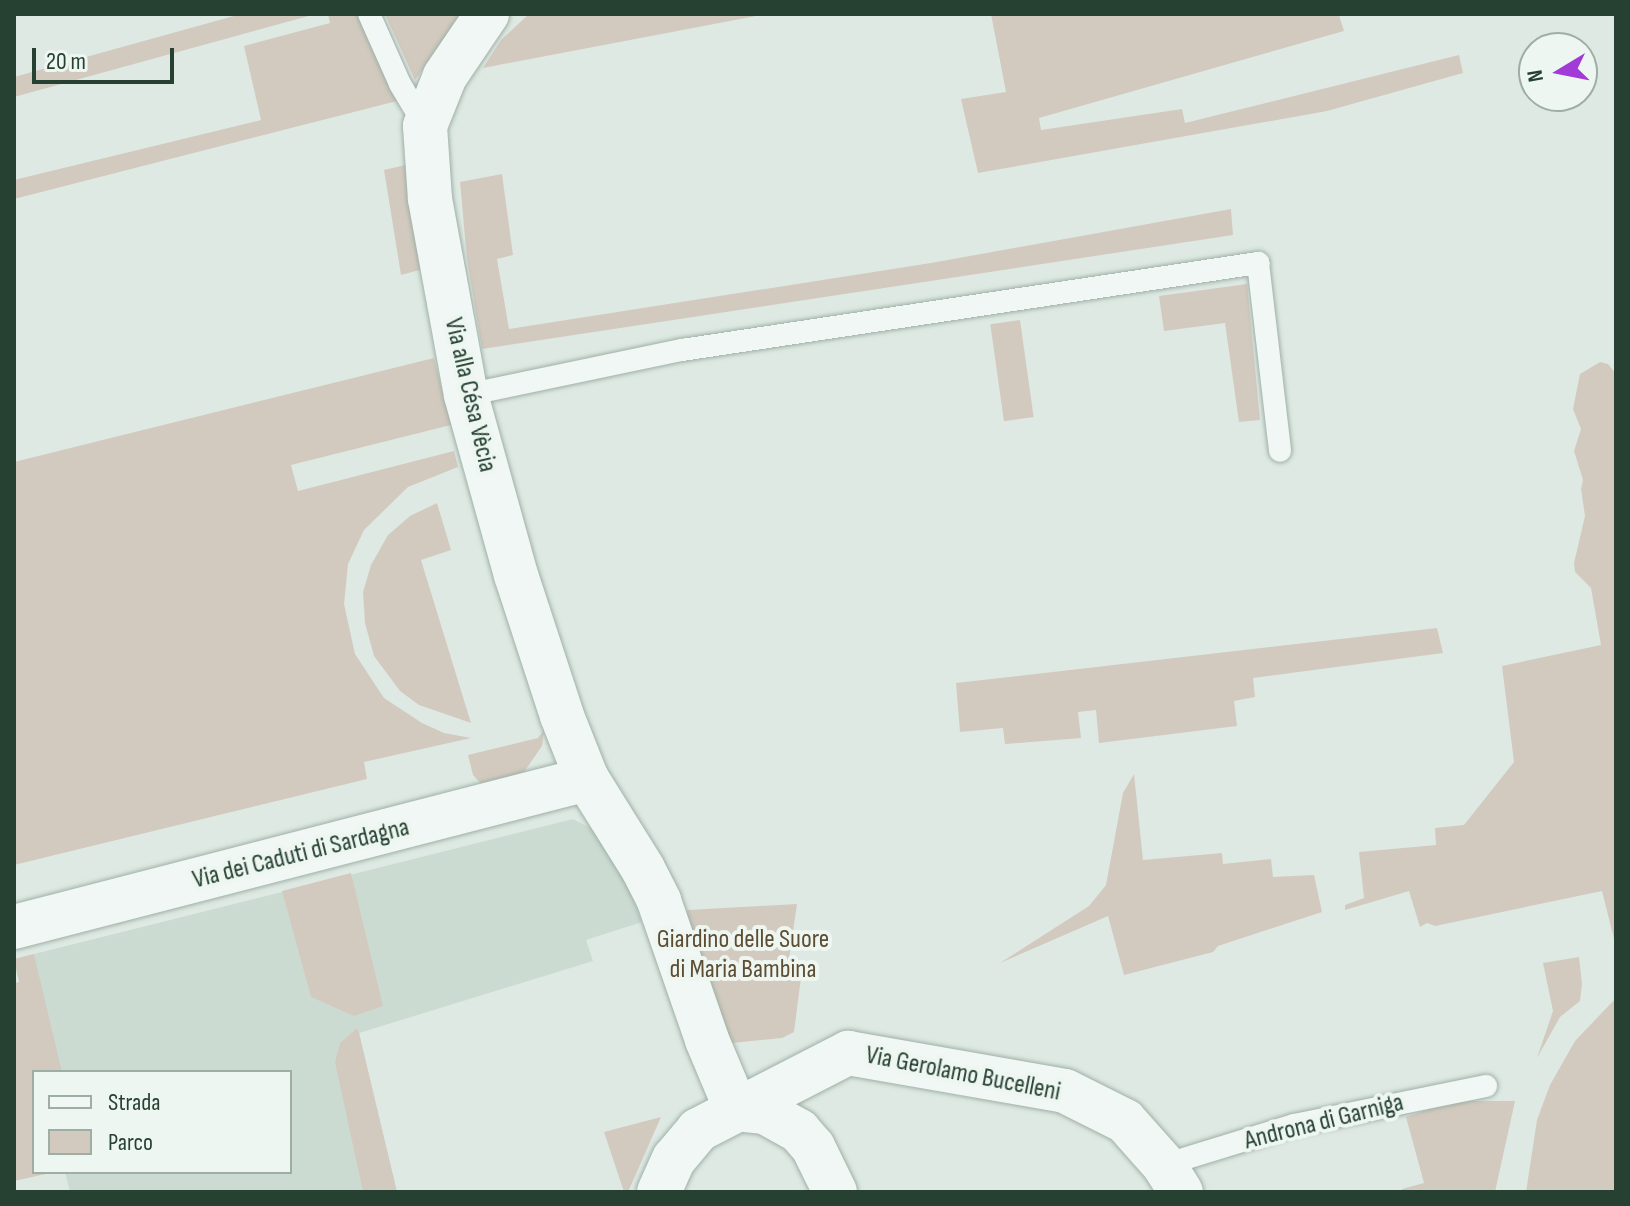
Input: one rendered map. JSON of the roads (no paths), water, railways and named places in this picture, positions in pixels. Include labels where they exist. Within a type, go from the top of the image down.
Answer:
[{"type":"street","name":"Via alla Césa Vècia","points":[[487,14],[445,76],[425,126],[430,199],[466,395],[516,575],[587,779],[643,869],[659,901],[707,1040],[736,1109]]},
{"type":"street","name":"Via dei Caduti di Sardagna","points":[[14,927],[587,779]]},
{"type":"street","name":"Via Gerolamo Bucelleni","points":[[736,1109],[848,1053],[1065,1091],[1125,1121],[1173,1178]]},
{"type":"street","points":[[659,1192],[674,1159],[698,1130],[736,1109],[765,1112],[799,1131],[813,1147],[835,1192]]},
{"type":"lane","points":[[369,14],[400,84],[425,126]]},
{"type":"lane","points":[[466,395],[682,350],[1258,263],[1280,451]]},
{"type":"lane","name":"Androna di Garniga","points":[[1173,1178],[1294,1125],[1486,1086]]},
{"type":"park label","name":"Giardino delle Suore di Maria Bambina","points":[[743,955]]}]
